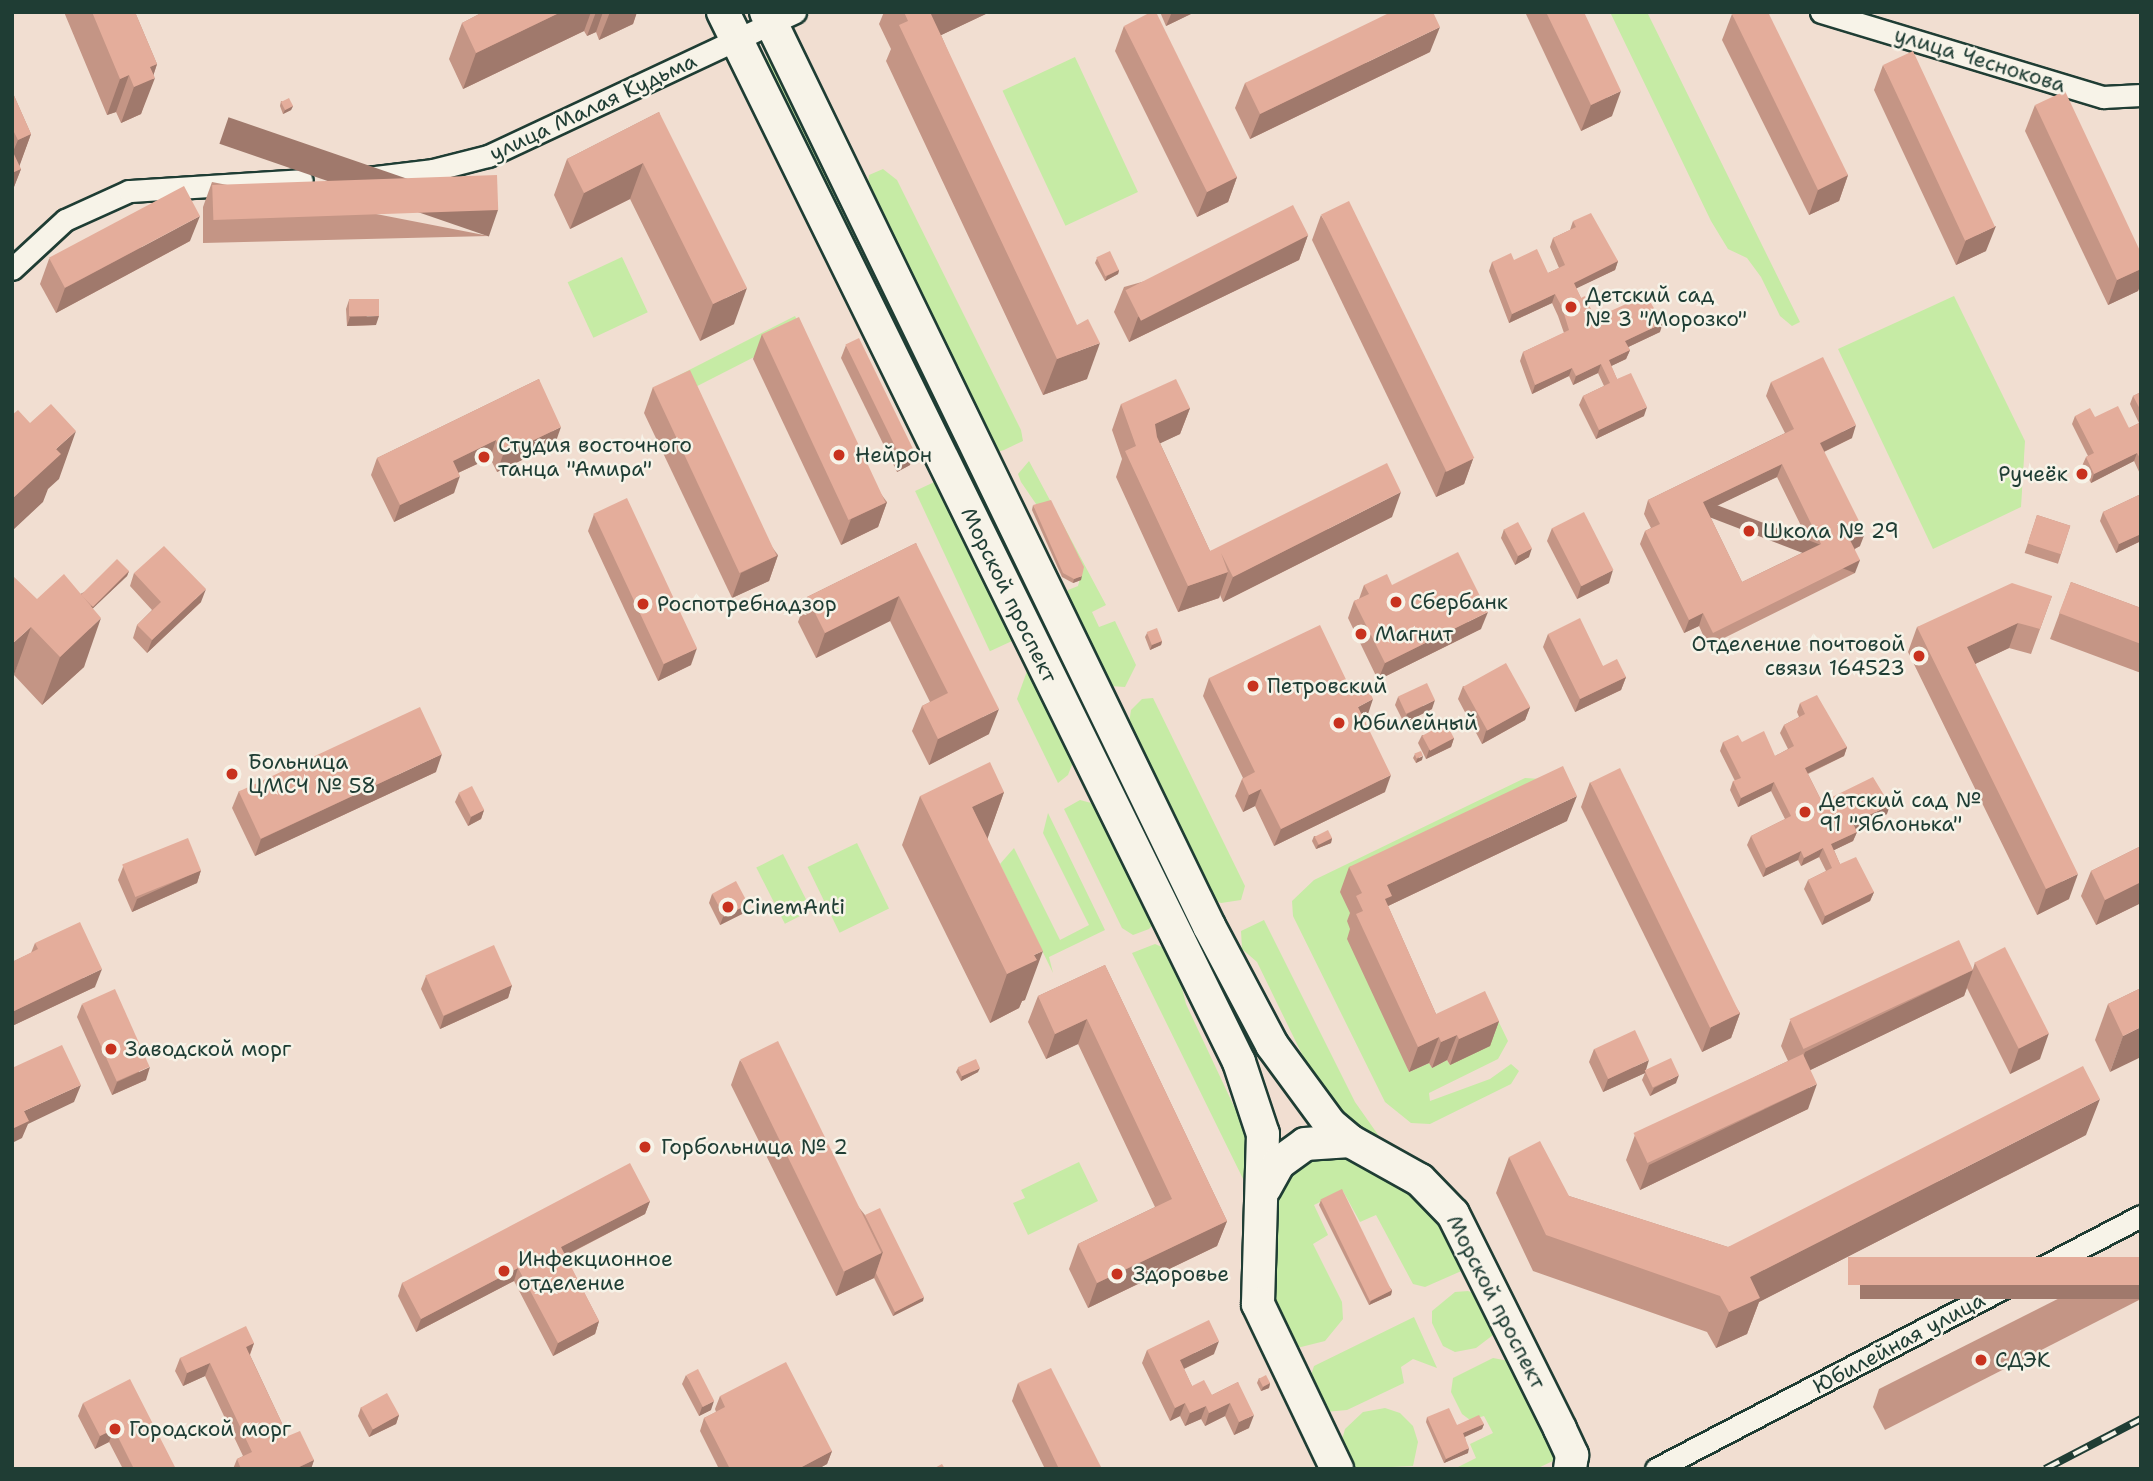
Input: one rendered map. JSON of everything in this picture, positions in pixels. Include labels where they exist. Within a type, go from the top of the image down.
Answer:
[{"type":"main road","name":"Морской проспект","points":[[723,12],[1239,1062],[1263,1134],[1265,1188],[1258,1304],[1337,1469]]},
{"type":"main road","name":"Морской проспект","points":[[777,16],[1209,926],[1272,1045],[1301,1088],[1350,1141],[1408,1171],[1453,1214],[1577,1464]]},
{"type":"main road","points":[[1239,1062],[1254,1063],[1268,1057],[1272,1045]]},
{"type":"main road","points":[[1265,1188],[1279,1163],[1305,1144],[1350,1141]]},
{"type":"street","name":"улица Чеснокова","points":[[1821,12],[2104,97],[2141,95]]},
{"type":"street","name":"улица Малая Кудьма","points":[[12,269],[65,220],[129,191],[257,180],[388,177],[488,156],[737,40],[777,16]]},
{"type":"street","name":"Юбилейная улица","points":[[1656,1469],[2141,1216]]},
{"type":"green space","points":[[1610,12],[1647,12],[1800,322],[1792,326],[1780,316],[1761,277],[1747,258],[1728,249],[1711,221]]},
{"type":"green space","points":[[773,56],[1257,1047],[1253,1051],[763,61]]},
{"type":"green space","points":[[1075,57],[1138,192],[1065,226],[1002,91]]},
{"type":"green space","points":[[883,169],[897,180],[1021,430],[1023,441],[1004,450],[997,452],[992,444],[867,192],[869,175]]},
{"type":"green space","points":[[622,257],[648,312],[593,338],[568,282]]},
{"type":"green space","points":[[1954,296],[2025,441],[2021,507],[1933,549],[1838,349]]},
{"type":"green space","points":[[795,316],[803,332],[680,395],[672,379]]},
{"type":"green space","points":[[1029,461],[1106,605],[1092,612],[1099,627],[1115,621],[1136,665],[1125,687],[1110,686],[1065,596],[1068,590],[1078,586],[1082,571],[1021,482],[1018,474]]},
{"type":"green space","points":[[945,477],[1020,637],[990,651],[915,491]]},
{"type":"green space","points":[[1031,660],[1077,752],[1068,775],[1058,783],[1017,699]]},
{"type":"green space","points":[[1153,698],[1245,886],[1241,900],[1221,903],[1209,898],[1128,730],[1131,710],[1142,699]]},
{"type":"green space","points":[[1525,778],[1541,779],[1352,919],[1354,936],[1409,1072],[1429,1063],[1432,1068],[1447,1060],[1450,1065],[1492,1008],[1508,1041],[1498,1059],[1429,1093],[1430,1101],[1490,1079],[1511,1064],[1519,1071],[1511,1084],[1430,1124],[1411,1123],[1385,1102],[1293,916],[1292,901],[1314,880]]},
{"type":"green space","points":[[1080,800],[1095,804],[1155,923],[1149,929],[1133,935],[1122,928],[1064,809]]},
{"type":"green space","points":[[1048,813],[1105,930],[1049,957],[1053,973],[1000,864],[1014,848],[1060,940],[1089,925],[1043,833]]},
{"type":"green space","points":[[857,843],[889,909],[840,933],[808,867]]},
{"type":"green space","points":[[783,854],[812,910],[785,924],[756,868]]},
{"type":"green space","points":[[1264,920],[1355,1102],[1381,1139],[1378,1142],[1345,1120],[1316,1083],[1257,962],[1242,949],[1241,931]]},
{"type":"green space","points":[[1155,944],[1173,952],[1186,1004],[1253,1147],[1249,1191],[1132,953]]},
{"type":"green space","points":[[1340,1150],[1423,1190],[1466,1269],[1425,1287],[1413,1284],[1376,1215],[1360,1222],[1343,1191],[1314,1205],[1328,1235],[1313,1244],[1342,1302],[1343,1319],[1325,1341],[1297,1348],[1272,1306],[1275,1199],[1284,1177],[1318,1153]]},
{"type":"green space","points":[[1079,1162],[1098,1201],[1028,1235],[1013,1203],[1025,1198],[1021,1190]]},
{"type":"green space","points":[[1468,1291],[1476,1294],[1497,1332],[1476,1348],[1455,1352],[1443,1346],[1432,1323],[1432,1311],[1455,1292]]},
{"type":"green space","points":[[1414,1317],[1437,1368],[1413,1359],[1401,1367],[1404,1383],[1347,1410],[1325,1412],[1309,1381],[1314,1366]]},
{"type":"green space","points":[[1493,1358],[1514,1362],[1559,1447],[1555,1460],[1536,1469],[1454,1469],[1476,1458],[1470,1444],[1493,1433],[1484,1416],[1470,1420],[1462,1414],[1451,1392],[1453,1378]]},
{"type":"green space","points":[[1385,1408],[1400,1413],[1413,1426],[1418,1442],[1413,1466],[1349,1469],[1341,1443],[1345,1429],[1363,1412]]},
{"type":"building","points":[[92,12],[135,12],[157,64],[150,67],[155,78],[134,87],[129,75],[120,79]]},
{"type":"building","points":[[483,12],[561,12],[476,53],[462,23]]},
{"type":"building","points":[[904,12],[930,12],[1077,325],[1088,319],[1100,343],[1057,359],[899,25],[908,21]]},
{"type":"building","points":[[1156,12],[1237,177],[1207,192],[1124,26]]},
{"type":"building","points":[[1391,12],[1433,12],[1440,27],[1260,114],[1245,83]]},
{"type":"building","points":[[1546,12],[1584,12],[1621,91],[1591,105]]},
{"type":"building","points":[[1768,12],[1848,175],[1818,190],[1732,14]]},
{"type":"building","points":[[1913,51],[1995,227],[1965,241],[1883,65]]},
{"type":"building","points":[[12,91],[31,134],[18,140],[12,130]]},
{"type":"building","points":[[2065,91],[2141,253],[2141,269],[2117,280],[2035,105]]},
{"type":"building","points":[[289,98],[293,106],[285,110],[281,102]]},
{"type":"building","points":[[659,112],[747,288],[713,304],[643,163],[584,193],[567,159]]},
{"type":"building","points":[[12,150],[21,169],[12,173]]},
{"type":"building","points":[[497,175],[498,210],[213,220],[212,185]]},
{"type":"building","points":[[184,186],[200,216],[65,288],[49,258]]},
{"type":"building","points":[[1349,201],[1474,458],[1447,472],[1321,215]]},
{"type":"building","points":[[1293,205],[1308,235],[1141,321],[1125,290]]},
{"type":"building","points":[[1591,213],[1618,261],[1574,283],[1581,298],[1585,296],[1595,318],[1646,295],[1663,323],[1625,341],[1630,350],[1609,360],[1617,379],[1631,373],[1647,407],[1599,430],[1583,396],[1610,383],[1601,364],[1576,376],[1572,368],[1535,385],[1523,352],[1569,330],[1562,307],[1555,294],[1512,314],[1492,262],[1511,253],[1514,260],[1537,249],[1548,273],[1565,265],[1553,238],[1576,227],[1573,221]]},
{"type":"building","points":[[1110,251],[1119,270],[1105,276],[1096,257]]},
{"type":"building","points":[[349,299],[379,299],[379,316],[349,316]]},
{"type":"building","points":[[799,317],[886,503],[848,520],[762,334]]},
{"type":"building","points":[[859,338],[915,452],[901,459],[846,345]]},
{"type":"building","points":[[1823,357],[1856,425],[1820,443],[1865,533],[1850,540],[1860,560],[1713,633],[1703,613],[1689,620],[1645,531],[1660,524],[1648,500],[1794,429],[1771,382]],"holes":[[[1782,464],[1821,544],[1742,582],[1703,502]]]},
{"type":"building","points":[[690,370],[777,556],[739,573],[653,387]]},
{"type":"building","points":[[539,379],[561,427],[503,455],[496,440],[453,461],[460,476],[400,505],[377,458]]},
{"type":"building","points":[[1176,379],[1190,408],[1155,424],[1157,437],[1210,551],[1387,463],[1401,492],[1233,577],[1221,553],[1228,572],[1188,586],[1125,451],[1136,446],[1121,404]]},
{"type":"building","points":[[2141,392],[2141,411],[2133,396]]},
{"type":"building","points":[[51,404],[76,431],[56,449],[61,454],[12,499],[12,415],[18,410],[30,423]]},
{"type":"building","points":[[2118,406],[2129,428],[2141,422],[2141,460],[2137,453],[2094,474],[2086,457],[2094,453],[2075,416],[2090,408],[2095,417]]},
{"type":"building","points":[[2141,494],[2141,534],[2119,544],[2103,512]]},
{"type":"building","points":[[627,498],[697,648],[664,664],[593,514]]},
{"type":"building","points":[[1051,500],[1084,567],[1082,576],[1074,579],[1063,573],[1033,505]]},
{"type":"building","points":[[1584,512],[1614,570],[1581,586],[1552,528]]},
{"type":"building","points":[[2037,515],[2070,526],[2061,554],[2028,544]]},
{"type":"building","points":[[1518,522],[1532,548],[1518,556],[1504,530]]},
{"type":"building","points":[[916,543],[999,709],[938,739],[922,706],[948,693],[899,596],[825,633],[807,597]]},
{"type":"building","points":[[164,546],[206,589],[152,640],[137,625],[161,602],[134,573]]},
{"type":"building","points":[[1458,552],[1488,612],[1385,663],[1354,601],[1369,594],[1364,585],[1387,574],[1392,585]]},
{"type":"building","points":[[117,559],[129,571],[93,607],[81,595]]},
{"type":"building","points":[[64,574],[101,618],[60,657],[31,627],[12,644],[12,575],[37,599]]},
{"type":"building","points":[[2071,582],[2141,608],[2141,644],[2059,613]]},
{"type":"building","points":[[2012,583],[2052,596],[2040,629],[2018,623],[1967,647],[2078,874],[2046,889],[1917,627]]},
{"type":"building","points":[[1580,618],[1603,666],[1617,659],[1626,677],[1580,699],[1548,634]]},
{"type":"building","points":[[1320,625],[1351,690],[1366,683],[1373,699],[1358,707],[1391,775],[1281,829],[1261,789],[1249,795],[1242,779],[1255,772],[1209,678]]},
{"type":"building","points":[[1157,628],[1162,641],[1152,645],[1147,632]]},
{"type":"building","points":[[1506,663],[1530,707],[1487,730],[1463,687]]},
{"type":"building","points":[[1427,683],[1435,700],[1406,714],[1398,697]]},
{"type":"building","points":[[1817,695],[1847,747],[1805,768],[1822,802],[1873,777],[1890,805],[1853,823],[1857,832],[1831,844],[1840,864],[1856,857],[1874,892],[1825,916],[1808,880],[1832,868],[1823,848],[1804,858],[1801,851],[1766,868],[1751,836],[1791,816],[1774,782],[1741,798],[1733,781],[1741,778],[1723,742],[1738,735],[1742,742],[1764,731],[1775,756],[1794,746],[1784,725],[1805,714],[1800,703]]},
{"type":"building","points":[[420,707],[442,754],[261,839],[239,792]]},
{"type":"building","points":[[1446,723],[1454,738],[1430,751],[1422,736]]},
{"type":"building","points":[[1421,751],[1423,756],[1416,758],[1415,754]]},
{"type":"building","points":[[990,762],[1004,792],[972,807],[1043,951],[1034,955],[1037,960],[1007,974],[920,796]]},
{"type":"building","points":[[1563,766],[1577,796],[1387,885],[1392,896],[1385,899],[1436,1014],[1485,991],[1499,1021],[1459,1039],[1457,1035],[1441,1042],[1439,1037],[1418,1047],[1356,914],[1363,911],[1356,896],[1362,893],[1349,867]]},
{"type":"building","points":[[1620,768],[1740,1013],[1710,1028],[1590,782]]},
{"type":"building","points":[[472,786],[484,810],[471,817],[459,793]]},
{"type":"building","points":[[1328,830],[1332,838],[1319,845],[1315,837]]},
{"type":"building","points":[[188,838],[201,870],[135,897],[122,865]]},
{"type":"building","points":[[2141,846],[2141,882],[2105,900],[2091,871]]},
{"type":"building","points":[[736,881],[748,904],[724,917],[712,894]]},
{"type":"building","points":[[80,922],[102,969],[12,1012],[12,962],[38,949],[35,943]]},
{"type":"building","points":[[1959,940],[1973,970],[1803,1049],[1790,1019]]},
{"type":"building","points":[[494,945],[512,985],[443,1016],[425,976]]},
{"type":"building","points":[[2005,947],[2049,1033],[2019,1049],[1975,962]]},
{"type":"building","points":[[1105,965],[1227,1221],[1097,1283],[1078,1244],[1172,1199],[1087,1019],[1055,1034],[1038,996]]},
{"type":"building","points":[[2141,988],[2141,1027],[2123,1036],[2108,1004]]},
{"type":"building","name":"Заводской морг","points":[[115,989],[150,1067],[117,1081],[82,1004]]},
{"type":"building","points":[[1635,1030],[1649,1060],[1608,1079],[1594,1049]]},
{"type":"building","points":[[778,1041],[881,1253],[844,1272],[740,1059]]},
{"type":"building","points":[[62,1045],[81,1085],[24,1111],[29,1121],[12,1129],[12,1068]]},
{"type":"building","points":[[1803,1054],[1817,1084],[1647,1163],[1634,1133]]},
{"type":"building","points":[[1671,1058],[1679,1075],[1653,1087],[1645,1070]]},
{"type":"building","points":[[976,1059],[980,1068],[962,1076],[958,1067]]},
{"type":"building","points":[[2083,1066],[2100,1099],[1750,1277],[1760,1298],[1729,1312],[1720,1296],[1546,1235],[1509,1157],[1540,1141],[1569,1196],[1728,1247]]},
{"type":"building","name":"Инфекционное отделение","points":[[630,1163],[650,1201],[561,1247],[599,1321],[558,1343],[518,1268],[421,1319],[402,1283]]},
{"type":"building","points":[[1342,1189],[1392,1291],[1370,1301],[1320,1200]]},
{"type":"building","points":[[880,1208],[924,1297],[895,1312],[876,1273],[883,1252],[865,1215]]},
{"type":"building","points":[[1848,1257],[2141,1257],[2141,1285],[1848,1285]]},
{"type":"building","points":[[1209,1320],[1219,1341],[1180,1360],[1192,1386],[1204,1380],[1212,1395],[1238,1382],[1254,1415],[1239,1422],[1230,1403],[1209,1413],[1206,1406],[1190,1413],[1185,1403],[1175,1408],[1147,1350]]},
{"type":"building","points":[[246,1326],[254,1343],[246,1347],[288,1436],[300,1431],[314,1460],[295,1469],[241,1469],[237,1459],[252,1452],[210,1363],[187,1373],[180,1358]]},
{"type":"building","points":[[786,1362],[832,1451],[798,1469],[730,1469],[704,1418],[725,1407],[720,1396]]},
{"type":"building","points":[[1051,1368],[1102,1469],[1059,1469],[1018,1383]]},
{"type":"building","points":[[698,1369],[714,1401],[703,1407],[686,1375]]},
{"type":"building","points":[[1266,1375],[1270,1383],[1263,1387],[1259,1379]]},
{"type":"building","name":"Городской морг","points":[[130,1379],[176,1469],[134,1469],[114,1429],[100,1436],[83,1403]]},
{"type":"building","points":[[387,1393],[399,1415],[373,1429],[361,1408]]},
{"type":"building","points":[[1449,1408],[1457,1425],[1479,1415],[1484,1424],[1463,1433],[1469,1448],[1446,1459],[1427,1417]]},
{"type":"railway","points":[[2045,1469],[2141,1419]]},
{"type":"place","name":"Детский сад № 3 \"Морозко\"","points":[[1571,307]]},
{"type":"place","name":"Нейрон","points":[[839,455]]},
{"type":"place","name":"Студия восточного танца \"Амира\"","points":[[484,457]]},
{"type":"place","name":"Ручеёк","points":[[2082,474]]},
{"type":"place","name":"Школа № 29","points":[[1749,531]]},
{"type":"place","name":"Сбербанк","points":[[1396,602]]},
{"type":"place","name":"Роспотребнадзор","points":[[643,604]]},
{"type":"place","name":"Магнит","points":[[1361,634]]},
{"type":"place","name":"Отделение почтовой связи 164523","points":[[1919,656]]},
{"type":"place","name":"Петровский","points":[[1253,686]]},
{"type":"place","name":"Юбилейный","points":[[1339,723]]},
{"type":"place","name":"Больница ЦМСЧ № 58","points":[[232,774]]},
{"type":"place","name":"Детский сад № 91 \"Яблонька\"","points":[[1805,812]]},
{"type":"place","name":"CinemAnti","points":[[728,907]]},
{"type":"place","name":"Заводской морг","points":[[111,1049]]},
{"type":"place","name":"Горбольница № 2","points":[[645,1147]]},
{"type":"place","name":"Инфекционное отделение","points":[[504,1271]]},
{"type":"place","name":"Здоровье","points":[[1117,1274]]},
{"type":"place","name":"СДЭК","points":[[1981,1360]]},
{"type":"place","name":"Городской морг","points":[[115,1429]]}]
